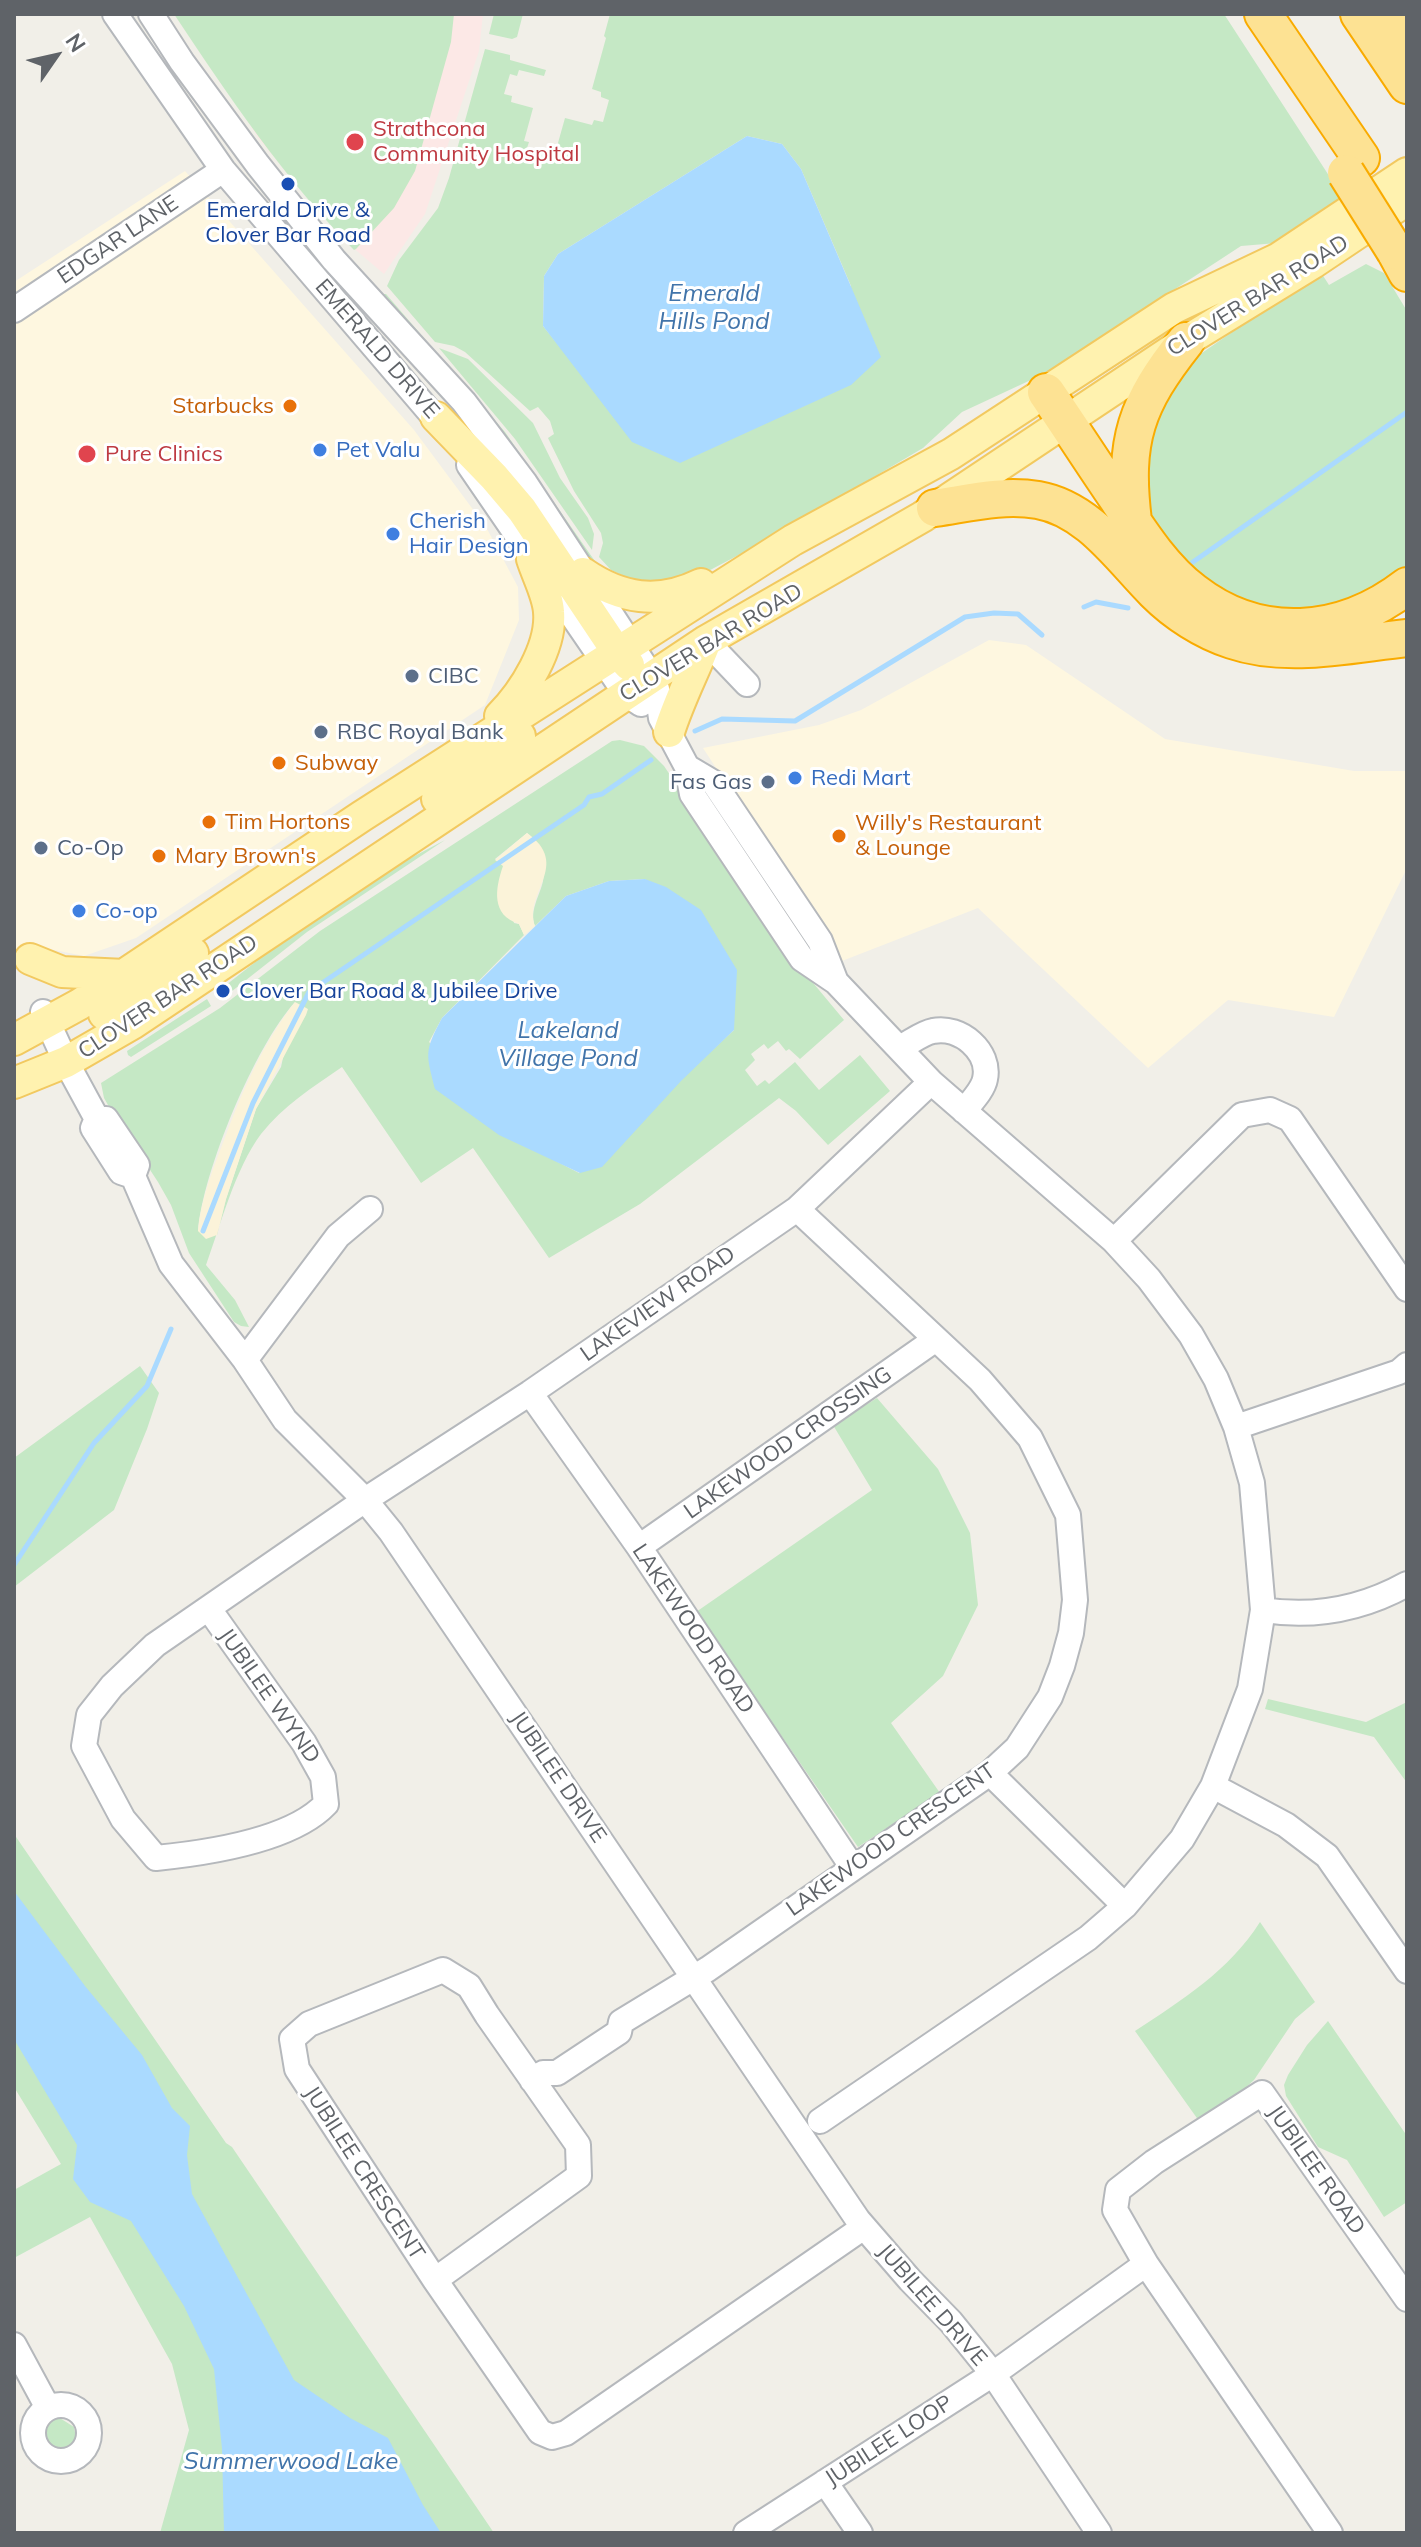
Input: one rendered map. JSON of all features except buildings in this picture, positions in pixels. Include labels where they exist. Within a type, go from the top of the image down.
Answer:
[{"type":"highway","points":[[1263,14],[1304,76],[1308,106],[1354,165],[1403,250]]},
{"type":"highway","points":[[1359,14],[1407,85]]},
{"type":"highway","points":[[1397,14],[1407,34]]},
{"type":"highway","points":[[1134,523],[1129,491],[1136,422],[1152,388],[1186,341]]},
{"type":"highway","points":[[1046,413],[1154,551],[1194,592],[1231,613],[1291,629],[1329,625],[1362,612],[1407,586]]},
{"type":"highway","points":[[1046,413],[1141,576]]},
{"type":"highway","points":[[935,508],[1011,497],[1049,502],[1082,519],[1156,594],[1196,624],[1232,640],[1269,649],[1315,649],[1407,638]]},
{"type":"main road","name":"CLOVER BAR ROAD","points":[[14,1040],[46,1018],[125,975],[471,746],[627,666],[706,641],[860,555],[935,508],[1046,413],[1183,303],[1294,249],[1407,173]]},
{"type":"main road","name":"CLOVER BAR ROAD","points":[[14,1083],[66,1062],[132,1024],[348,881],[793,540],[951,454],[1046,413],[1186,341],[1313,263],[1407,200]]},
{"type":"main road","points":[[436,417],[522,510],[627,666]]},
{"type":"main road","points":[[583,573],[624,595],[666,597],[693,588],[793,540]]},
{"type":"main road","points":[[471,746],[513,704],[541,655],[549,610],[532,559]]},
{"type":"main road","points":[[665,725],[696,669],[706,641]]},
{"type":"main road","points":[[66,1062],[70,1045],[94,1020],[256,908],[362,816]]},
{"type":"main road","points":[[30,959],[62,972],[125,975]]},
{"type":"main road","points":[[14,1057],[36,1042],[46,1018]]},
{"type":"street","name":"EMERALD DRIVE","points":[[115,14],[223,170],[436,417],[532,559],[627,666]]},
{"type":"street","name":"EMERALD DRIVE","points":[[151,14],[182,62],[258,165],[334,260],[464,402],[525,483],[583,573],[627,666]]},
{"type":"street","name":"EDGAR LANE","points":[[14,310],[223,170]]},
{"type":"street","points":[[706,641],[747,684]]},
{"type":"street","points":[[627,666],[665,725],[687,767],[714,783],[755,868],[820,941],[836,982],[931,1082],[1114,1241],[1149,1279],[1191,1335],[1216,1379],[1236,1427],[1252,1483],[1263,1610],[1250,1689],[1213,1786],[1182,1839],[1125,1906],[1088,1938],[820,2121]]},
{"type":"street","points":[[46,1018],[66,1062]]},
{"type":"street","points":[[899,1048],[931,1031],[944,1030],[959,1034],[977,1047],[986,1063],[985,1082],[964,1111]]},
{"type":"street","name":"JUBILEE DRIVE","points":[[66,1062],[97,1119],[106,1119],[137,1165],[133,1176],[171,1264],[245,1360],[285,1420],[365,1500],[391,1532],[864,2227],[951,2322],[993,2374]]},
{"type":"street","name":"LAKEVIEW ROAD","points":[[365,1500],[530,1393],[797,1209],[931,1082]]},
{"type":"street","points":[[1114,1241],[1242,1115],[1270,1110],[1290,1119],[1407,1289]]},
{"type":"street","points":[[245,1360],[338,1236],[370,1209]]},
{"type":"street","name":"LAKEWOOD CRESCENT","points":[[694,1977],[990,1773],[1017,1748],[1050,1697],[1071,1633],[1075,1600],[1068,1515],[1030,1438],[980,1380],[797,1209]]},
{"type":"street","name":"LAKEWOOD CROSSING","points":[[639,1547],[936,1339]]},
{"type":"street","points":[[1236,1427],[1399,1372],[1407,1365]]},
{"type":"street","name":"LAKEWOOD ROAD","points":[[530,1393],[639,1547],[853,1868]]},
{"type":"street","name":"JUBILEE WYND","points":[[209,1609],[304,1743],[323,1777],[326,1804],[314,1817],[290,1830],[194,1854],[156,1858],[123,1819],[92,1765],[84,1746],[89,1715],[112,1686],[155,1645],[365,1500]]},
{"type":"street","points":[[1263,1610],[1317,1613],[1377,1600],[1407,1584]]},
{"type":"street","points":[[990,1773],[1125,1906]]},
{"type":"street","points":[[1213,1786],[1286,1825],[1327,1856],[1407,1971]]},
{"type":"street","name":"JUBILEE CRESCENT","points":[[435,2280],[579,2176],[578,2145],[537,2076],[469,1986],[443,1970],[309,2024],[292,2039],[297,2069],[435,2280],[540,2432],[552,2437],[566,2433],[864,2227]]},
{"type":"street","points":[[537,2076],[549,2059],[608,2020],[621,2022],[694,1977]]},
{"type":"street","name":"JUBILEE ROAD","points":[[1330,2533],[1146,2264],[1115,2210],[1118,2190],[1154,2162],[1262,2093],[1407,2299]]},
{"type":"street","points":[[1099,2533],[993,2374],[1146,2264]]},
{"type":"street","points":[[14,2345],[48,2408]]},
{"type":"street","name":"JUBILEE LOOP","points":[[746,2533],[993,2374]]},
{"type":"street","points":[[825,2482],[860,2533]]},
{"type":"shaded area","name":"Strathcona Community Hospital","points":[[180,14],[483,14],[479,51],[425,214],[384,274],[344,240],[259,139]]},
{"type":"shaded area","points":[[185,171],[414,430],[486,527],[518,587],[519,620],[485,705],[136,938],[84,956],[49,949],[17,966],[14,960],[14,282]]},
{"type":"shaded area","points":[[989,640],[1026,645],[1165,739],[1354,771],[1407,771],[1407,868],[1334,1017],[1228,1000],[1148,1068],[978,908],[842,961],[703,748],[819,725],[861,710]]},
{"type":"green space","name":"Strathcona Community Hospital","points":[[174,14],[454,14],[451,42],[415,171],[394,208],[356,249],[328,223],[281,166]]},
{"type":"green space","points":[[494,14],[523,14],[517,37],[512,39],[489,34]]},
{"type":"green space","points":[[610,14],[1224,14],[1348,205],[1277,243],[1241,246],[1048,372],[962,412],[923,448],[767,540],[678,587],[644,583],[611,570],[599,557],[603,543],[601,533],[574,491],[548,438],[554,434],[550,421],[538,407],[530,411],[465,352],[435,342],[387,286],[399,260],[438,208],[485,49],[510,55],[510,60],[546,70],[544,76],[519,70],[517,76],[510,74],[504,94],[512,96],[511,102],[533,108],[524,141],[529,142],[526,151],[549,158],[551,149],[556,150],[565,118],[592,125],[594,120],[603,122],[609,100],[592,89]],"holes":[[[747,136],[782,144],[801,169],[851,286],[560,347],[543,326],[544,276],[558,254]]]},
{"type":"green space","points":[[1366,264],[1384,273],[1407,311],[1407,566],[1388,581],[1329,612],[1238,606],[1172,551],[1151,515],[1141,465],[1145,431],[1176,371],[1320,271],[1329,285]]},
{"type":"green space","points":[[383,294],[505,432],[599,567],[597,572]]},
{"type":"green space","points":[[439,348],[468,359],[533,423],[560,478],[588,518],[594,534],[592,550],[515,439]]},
{"type":"green space","points":[[612,741],[644,746],[664,766],[794,960],[844,1020],[800,1059],[789,1049],[786,1051],[778,1041],[768,1049],[764,1044],[751,1054],[755,1060],[745,1070],[757,1086],[765,1080],[769,1084],[795,1062],[819,1090],[860,1055],[890,1091],[828,1145],[779,1098],[640,1204],[549,1258],[473,1148],[421,1183],[342,1067],[289,1106],[261,1134],[244,1163],[219,1227],[256,1109],[281,1067],[295,1002],[264,1048],[233,1110],[202,1206],[198,1231],[216,1235],[206,1265],[235,1300],[249,1327],[234,1322],[189,1253],[171,1205],[112,1112],[104,1098],[101,1083],[220,1008],[320,931]],"holes":[[[527,833],[537,848],[543,869],[543,881],[534,909],[535,926],[566,896],[609,881],[645,879],[734,1030],[579,1173],[548,1157],[429,1042],[442,1018],[524,935],[519,924],[514,923],[504,866],[495,859]]]},
{"type":"green space","points":[[445,840],[307,932],[222,999],[221,989],[287,937],[384,872]]},
{"type":"green space","points":[[207,999],[211,1006],[131,1057],[128,1055],[127,1051]]},
{"type":"green space","points":[[140,1366],[159,1393],[114,1510],[14,1587],[14,1458]]},
{"type":"green space","points":[[877,1398],[938,1469],[970,1533],[978,1605],[943,1676],[891,1723],[940,1793],[858,1847],[696,1612],[872,1490],[833,1425]]},
{"type":"green space","points":[[1268,1699],[1366,1722],[1407,1702],[1407,1783],[1374,1737],[1265,1709]]},
{"type":"green space","points":[[14,1834],[226,2143],[232,2147],[494,2533],[160,2533],[189,2430],[172,2364],[90,2217],[14,2258],[14,2190],[61,2164],[14,2087]]},
{"type":"green space","points":[[1260,1922],[1315,2002],[1295,2019],[1254,2080],[1199,2121],[1135,2031],[1219,1970]]},
{"type":"green space","points":[[1328,2021],[1407,2136],[1407,2202],[1384,2217],[1347,2160],[1318,2147],[1286,2096],[1284,2085],[1288,2075],[1307,2045]]},
{"type":"green space","points":[[55,2415],[74,2427],[76,2438],[69,2448],[56,2449],[47,2442],[47,2427]]},
{"type":"sand","points":[[527,833],[546,856],[546,868],[535,902],[535,926],[524,935],[519,924],[510,920],[500,908],[497,892],[503,866],[495,860]]},
{"type":"sand","points":[[295,1002],[308,1009],[306,1015],[256,1109],[217,1235],[206,1239],[198,1231],[205,1194],[217,1158],[256,1066]]},
{"type":"water","name":"Emerald Hills Pond","points":[[747,136],[782,144],[801,169],[881,357],[851,385],[680,463],[632,442],[543,326],[544,276],[558,254]]},
{"type":"water","name":"Lakeland Village Pond","points":[[645,879],[666,887],[701,910],[737,970],[734,1030],[681,1081],[602,1167],[580,1173],[499,1135],[435,1089],[428,1053],[442,1018],[566,896],[609,881]]},
{"type":"water","name":"Summerwood Lake","points":[[14,1891],[85,1986],[142,2055],[172,2108],[190,2126],[187,2155],[192,2194],[294,2380],[350,2418],[388,2438],[441,2533],[224,2533],[222,2449],[214,2369],[184,2306],[131,2221],[90,2202],[73,2179],[77,2145],[14,2039]]},
{"type":"waterway","points":[[1193,562],[1407,412]]},
{"type":"waterway","points":[[1084,607],[1096,602],[1128,608]]},
{"type":"waterway","points":[[695,731],[722,719],[795,721],[965,617],[1018,614],[1042,635]]},
{"type":"waterway","points":[[203,1231],[253,1103],[309,992],[584,805],[589,797],[602,794],[651,760]]},
{"type":"waterway","points":[[14,1565],[94,1443],[147,1386],[171,1329]]},
{"type":"place","name":"Strathcona Community Hospital","points":[[355,142]]},
{"type":"place","name":"Emerald Drive & Clover Bar Road","points":[[288,184]]},
{"type":"place","name":"Starbucks","points":[[290,406]]},
{"type":"place","name":"Pet Valu","points":[[320,450]]},
{"type":"place","name":"Pure Clinics","points":[[87,454]]},
{"type":"place","name":"Cherish Hair Design","points":[[393,534]]},
{"type":"place","name":"CIBC","points":[[412,676]]},
{"type":"place","name":"RBC Royal Bank","points":[[321,732]]},
{"type":"place","name":"Subway","points":[[279,763]]},
{"type":"place","name":"Redi Mart","points":[[795,778]]},
{"type":"place","name":"Fas Gas","points":[[768,782]]},
{"type":"place","name":"Tim Hortons","points":[[209,822]]},
{"type":"place","name":"Willy's Restaurant & Lounge","points":[[839,836]]},
{"type":"place","name":"Co-Op","points":[[41,848]]},
{"type":"place","name":"Mary Brown's","points":[[159,856]]},
{"type":"place","name":"Co-op","points":[[79,911]]},
{"type":"place","name":"Clover Bar Road & Jubilee Drive","points":[[223,991]]}]
